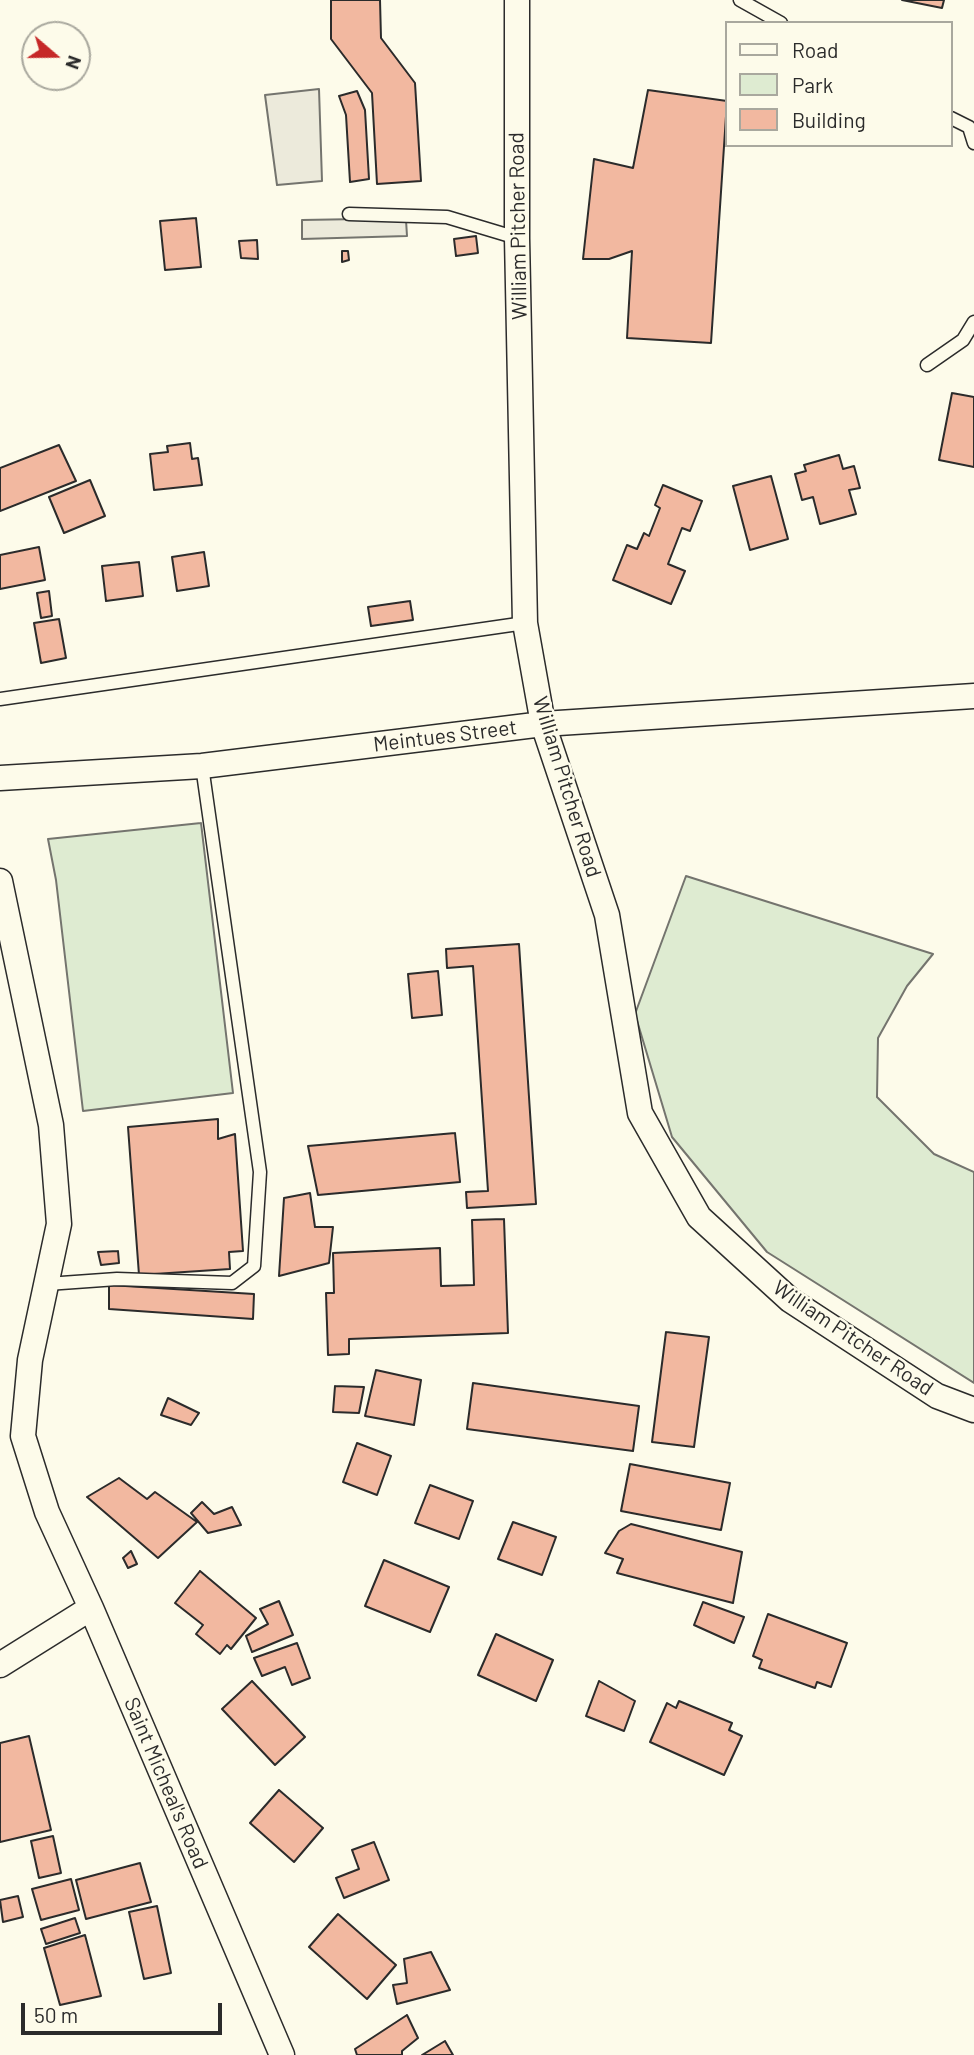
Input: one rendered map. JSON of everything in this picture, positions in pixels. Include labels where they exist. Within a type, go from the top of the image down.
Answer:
[{"type":"street","name":"William Pitcher Road","points":[[517,0],[517,239],[525,623],[543,724],[607,915],[640,1113],[699,1217],[790,1300],[937,1396],[974,1410]]},
{"type":"street","name":"Meintues Street","points":[[0,778],[202,766],[543,724],[974,696]]},
{"type":"street","name":"Saint Micheal's Road","points":[[0,881],[51,1125],[59,1224],[30,1360],[23,1436],[47,1512],[91,1608],[282,2055]]},
{"type":"street","points":[[0,1665],[91,1608]]},
{"type":"lane","points":[[740,0],[777,21]]},
{"type":"lane","points":[[953,119],[972,125],[974,143]]},
{"type":"lane","points":[[349,214],[447,217],[517,239]]},
{"type":"lane","points":[[927,365],[963,340],[974,322]]},
{"type":"lane","points":[[0,699],[525,623]]},
{"type":"lane","points":[[47,1284],[117,1279],[232,1283],[254,1266],[260,1172],[202,766]]},
{"type":"green space","points":[[201,823],[233,1093],[83,1111],[56,880],[48,839]]},
{"type":"green space","points":[[686,876],[933,954],[907,986],[878,1038],[877,1097],[934,1154],[974,1172],[974,1383],[767,1252],[672,1137],[635,1014]]},
{"type":"shaded area","points":[[319,89],[322,181],[277,185],[265,95]]},
{"type":"shaded area","points":[[302,220],[406,220],[407,236],[302,239]]},
{"type":"building","points":[[331,0],[380,0],[381,38],[415,83],[421,181],[377,184],[372,93],[331,39]]},
{"type":"building","points":[[902,0],[944,0],[942,8]]},
{"type":"building","points":[[648,90],[726,101],[711,343],[627,338],[632,251],[609,259],[583,259],[594,159],[633,168]]},
{"type":"building","points":[[357,91],[365,110],[369,179],[350,182],[346,115],[339,96]]},
{"type":"building","points":[[196,218],[201,267],[165,270],[160,221]]},
{"type":"building","points":[[476,236],[478,253],[456,256],[454,239]]},
{"type":"building","points":[[257,240],[258,259],[241,258],[239,241]]},
{"type":"building","points":[[342,251],[348,251],[349,260],[342,262]]},
{"type":"building","points":[[952,393],[974,397],[974,467],[939,460]]},
{"type":"building","points":[[190,443],[192,459],[198,458],[202,485],[154,490],[150,454],[168,452],[167,446]]},
{"type":"building","points":[[59,445],[76,481],[0,511],[0,468]]},
{"type":"building","points":[[839,455],[843,469],[854,466],[860,488],[849,490],[856,514],[820,524],[813,497],[802,500],[795,474],[806,471],[804,465]]},
{"type":"building","points":[[771,476],[788,539],[750,550],[733,486]]},
{"type":"building","points":[[90,480],[105,516],[64,533],[49,497]]},
{"type":"building","points":[[663,485],[702,501],[690,531],[682,528],[668,564],[685,571],[671,604],[613,580],[627,545],[637,549],[644,533],[649,536],[660,508],[655,505]]},
{"type":"building","points":[[39,547],[45,580],[0,589],[0,555]]},
{"type":"building","points":[[204,552],[209,586],[177,591],[172,557]]},
{"type":"building","points":[[139,562],[143,596],[106,601],[102,566]]},
{"type":"building","points":[[49,591],[52,616],[41,618],[37,593]]},
{"type":"building","points":[[410,601],[413,620],[371,626],[368,607]]},
{"type":"building","points":[[59,619],[66,658],[41,663],[34,623]]},
{"type":"building","points":[[519,944],[536,1204],[467,1208],[466,1192],[488,1191],[473,966],[447,968],[446,949]]},
{"type":"building","points":[[438,971],[442,1015],[412,1018],[408,974]]},
{"type":"building","points":[[218,1119],[218,1139],[235,1134],[243,1251],[229,1252],[230,1269],[139,1275],[128,1127]]},
{"type":"building","points":[[455,1133],[460,1182],[318,1195],[308,1146]]},
{"type":"building","points":[[310,1193],[315,1227],[333,1227],[329,1263],[279,1276],[284,1198]]},
{"type":"building","points":[[504,1219],[508,1333],[349,1339],[349,1354],[328,1355],[326,1293],[334,1293],[333,1253],[440,1248],[441,1286],[474,1285],[472,1220]]},
{"type":"building","points":[[118,1251],[119,1263],[101,1265],[98,1252]]},
{"type":"building","points":[[109,1285],[254,1294],[253,1319],[109,1309]]},
{"type":"building","points":[[666,1332],[709,1337],[694,1447],[652,1442]]},
{"type":"building","points":[[376,1370],[421,1380],[414,1425],[365,1416]]},
{"type":"building","points":[[473,1383],[639,1406],[633,1451],[467,1429]]},
{"type":"building","points":[[335,1386],[364,1387],[359,1413],[333,1412]]},
{"type":"building","points":[[168,1398],[199,1413],[191,1425],[161,1415]]},
{"type":"building","points":[[357,1443],[391,1456],[377,1495],[343,1482]]},
{"type":"building","points":[[630,1464],[730,1483],[721,1530],[621,1511]]},
{"type":"building","points":[[119,1478],[147,1499],[155,1492],[197,1522],[158,1558],[87,1497]]},
{"type":"building","points":[[430,1485],[473,1501],[459,1539],[415,1523]]},
{"type":"building","points":[[202,1502],[214,1514],[232,1507],[241,1525],[208,1533],[191,1513]]},
{"type":"building","points":[[513,1522],[556,1537],[542,1575],[498,1559]]},
{"type":"building","points":[[631,1524],[742,1552],[733,1603],[617,1573],[623,1559],[605,1553],[619,1531]]},
{"type":"building","points":[[131,1551],[137,1564],[128,1568],[123,1558]]},
{"type":"building","points":[[384,1560],[449,1587],[430,1632],[365,1606]]},
{"type":"building","points":[[200,1571],[256,1618],[231,1649],[227,1645],[220,1654],[196,1634],[203,1625],[175,1603]]},
{"type":"building","points":[[279,1601],[293,1635],[252,1652],[246,1636],[268,1624],[260,1609]]},
{"type":"building","points":[[703,1602],[744,1617],[734,1643],[694,1625]]},
{"type":"building","points":[[768,1614],[847,1643],[831,1687],[817,1682],[815,1688],[759,1668],[762,1660],[753,1656]]},
{"type":"building","points":[[496,1634],[553,1660],[536,1701],[478,1675]]},
{"type":"building","points":[[297,1643],[310,1678],[292,1685],[285,1667],[262,1676],[254,1658]]},
{"type":"building","points":[[252,1681],[305,1737],[275,1765],[222,1709]]},
{"type":"building","points":[[599,1681],[635,1701],[624,1731],[586,1716]]},
{"type":"building","points":[[679,1701],[732,1723],[729,1730],[742,1736],[724,1775],[650,1742],[667,1703],[676,1708]]},
{"type":"building","points":[[29,1736],[51,1830],[0,1842],[0,1743]]},
{"type":"building","points":[[279,1790],[323,1828],[294,1862],[250,1823]]},
{"type":"building","points":[[53,1836],[61,1873],[39,1878],[31,1841]]},
{"type":"building","points":[[374,1842],[389,1880],[344,1898],[336,1878],[359,1869],[352,1850]]},
{"type":"building","points":[[140,1863],[151,1902],[86,1919],[76,1880]]},
{"type":"building","points":[[71,1879],[79,1910],[41,1920],[32,1889]]},
{"type":"building","points":[[18,1896],[23,1917],[3,1922],[0,1900]]},
{"type":"building","points":[[157,1906],[171,1973],[144,1979],[129,1912]]},
{"type":"building","points":[[338,1914],[396,1965],[367,1999],[309,1947]]},
{"type":"building","points":[[75,1918],[80,1933],[46,1944],[41,1929]]},
{"type":"building","points":[[85,1935],[101,1996],[60,2005],[44,1948]]},
{"type":"building","points":[[431,1952],[450,1990],[397,2004],[393,1985],[407,1983],[404,1959]]},
{"type":"building","points":[[407,2015],[418,2038],[402,2051],[402,2055],[357,2055],[355,2049]]},
{"type":"building","points":[[445,2041],[453,2055],[422,2055]]}]
